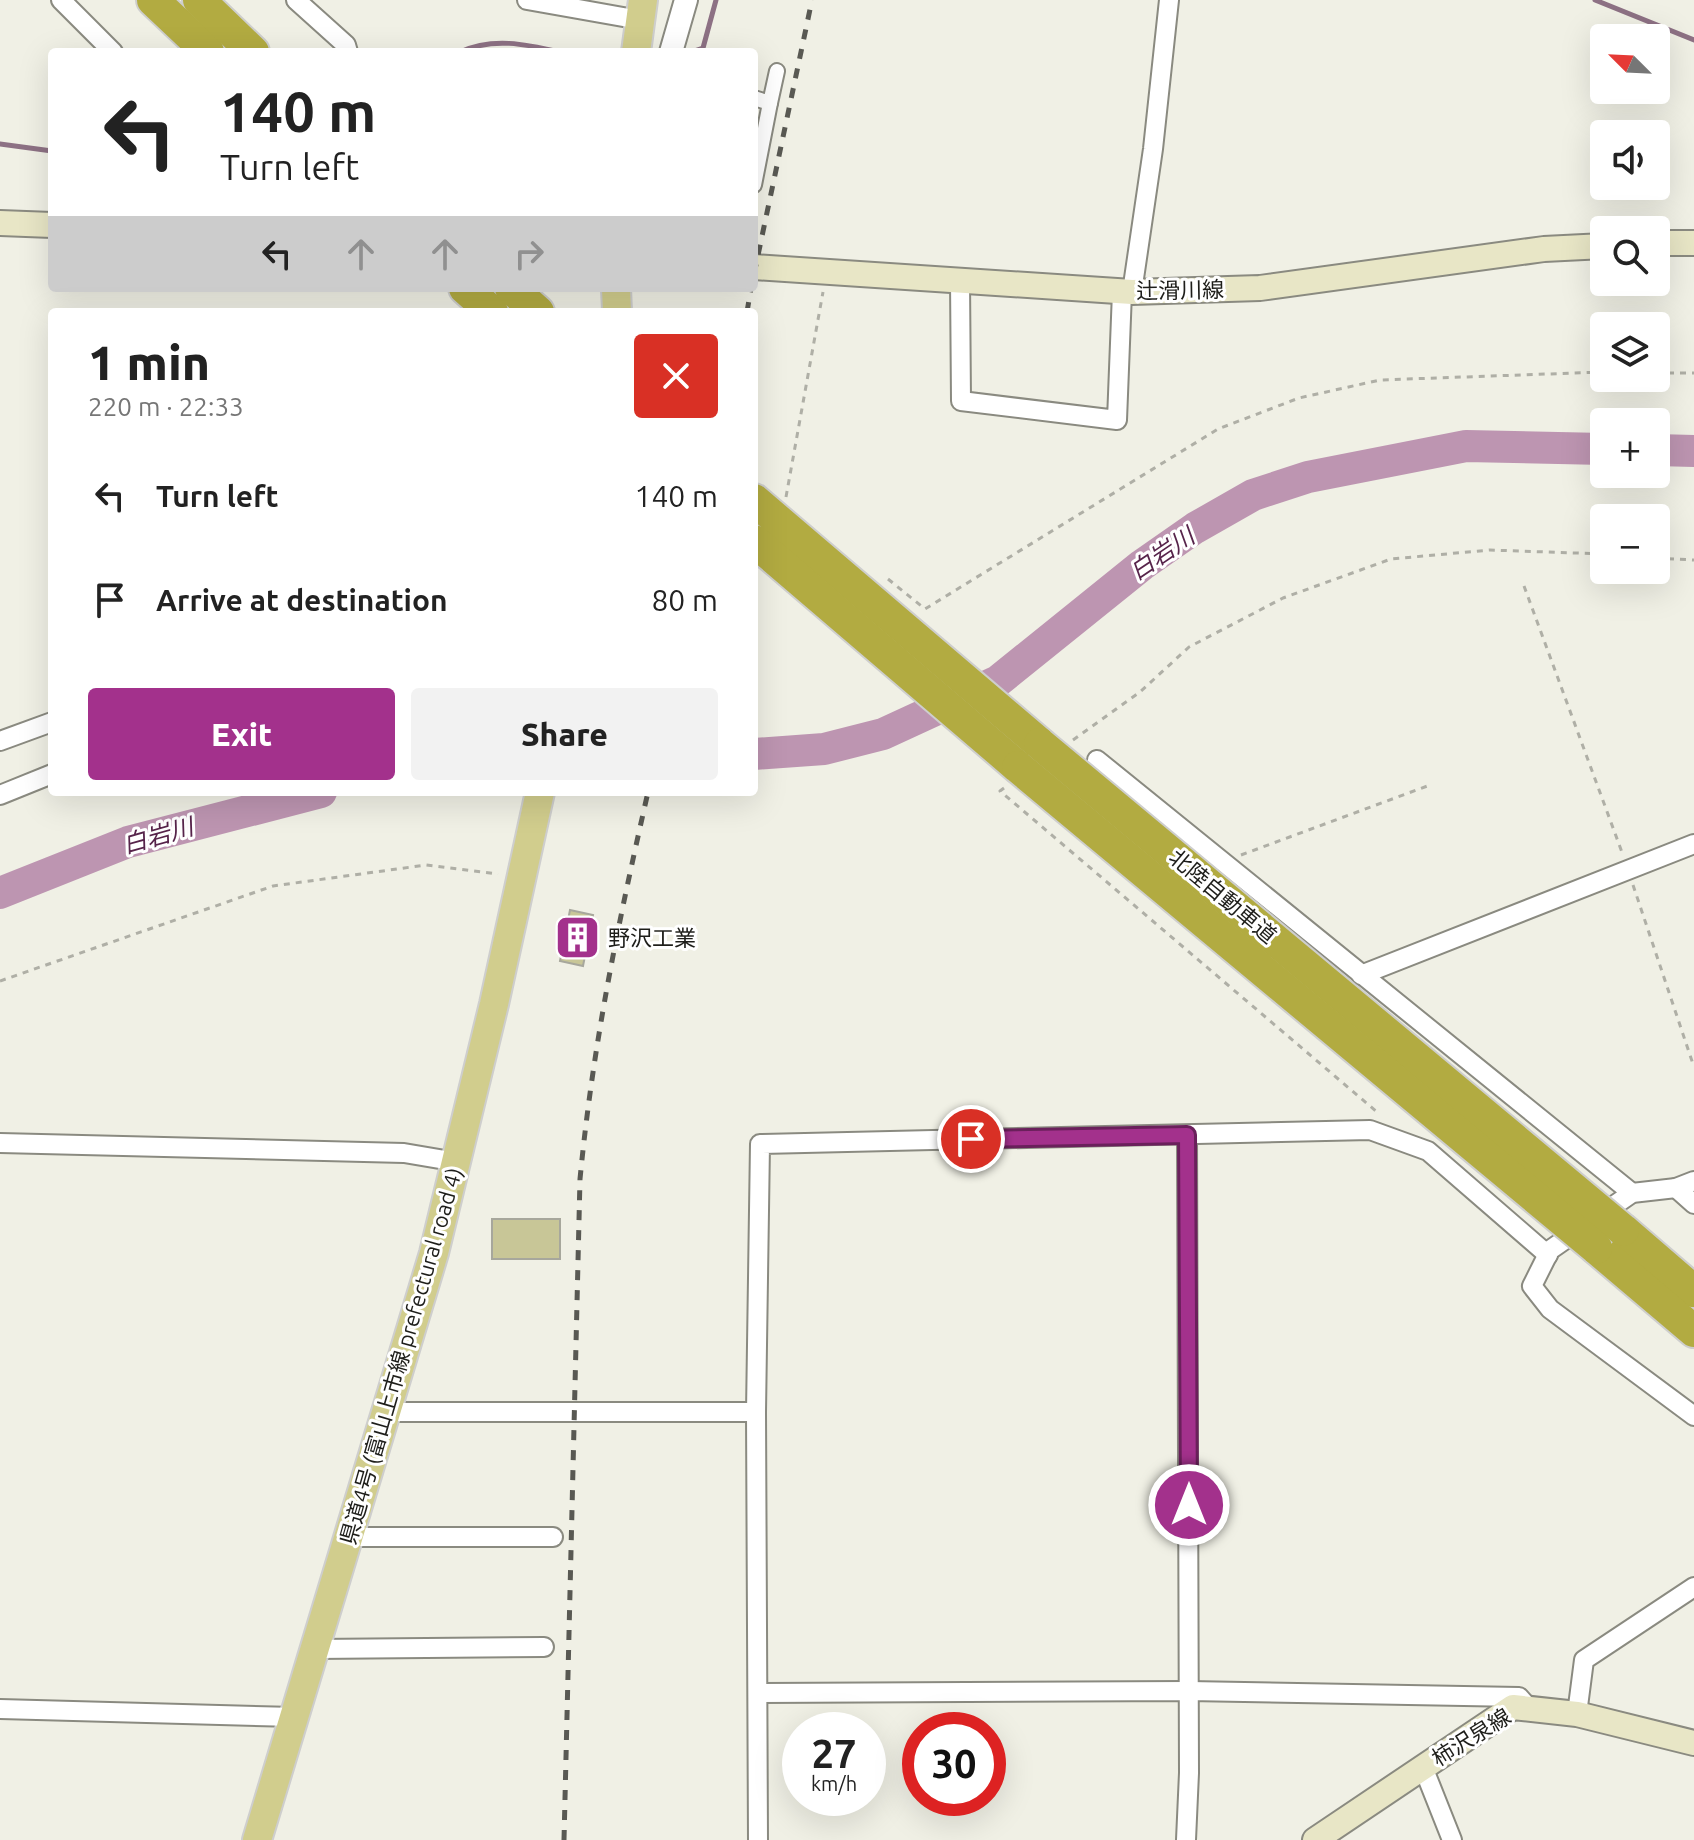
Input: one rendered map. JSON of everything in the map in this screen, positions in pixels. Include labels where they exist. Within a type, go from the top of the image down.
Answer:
[{"type":"highway","points":[[153,0],[204,48]]},
{"type":"highway","points":[[199,0],[249,48]]},
{"type":"highway","points":[[470,292],[488,308]]},
{"type":"highway","points":[[516,292],[534,308]]},
{"type":"highway","name":"北陸自動車道","points":[[758,503],[1694,1291]]},
{"type":"highway","name":"北陸自動車道","points":[[758,544],[1694,1331]]},
{"type":"main road","points":[[637,48],[642,10]]},
{"type":"main road","points":[[0,223],[48,225]]},
{"type":"main road","points":[[1670,243],[1694,243]]},
{"type":"main road","name":"辻滑川線","points":[[758,267],[1127,292],[1260,288],[1544,249],[1590,247]]},
{"type":"main road","name":"県道4号 (富山上市線 prefectural road 4)","points":[[257,1840],[350,1537],[457,1162],[539,796]]},
{"type":"main road","name":"柿沢泉線","points":[[1318,1839],[1513,1707],[1532,1712],[1577,1714],[1694,1743]]},
{"type":"street","points":[[61,0],[109,48]]},
{"type":"street","points":[[296,0],[347,48]]},
{"type":"street","points":[[527,0],[642,10]]},
{"type":"street","points":[[672,48],[686,0]]},
{"type":"street","points":[[960,281],[961,401],[1117,420],[1127,292],[1153,149],[1169,0]]},
{"type":"street","points":[[758,164],[777,71]]},
{"type":"street","points":[[758,99],[770,103]]},
{"type":"street","points":[[0,741],[48,723]]},
{"type":"street","points":[[1097,760],[1632,1193]]},
{"type":"street","points":[[0,795],[48,776]]},
{"type":"street","points":[[1361,975],[1694,844]]},
{"type":"street","points":[[758,1840],[756,1412],[760,1144],[1370,1130],[1428,1151],[1548,1255]]},
{"type":"street","points":[[1186,1840],[1189,1691],[1187,1135]]},
{"type":"street","points":[[0,1143],[404,1153],[457,1162]]},
{"type":"street","points":[[1694,1181],[1676,1188],[1632,1193],[1548,1255],[1532,1286],[1550,1309],[1694,1416]]},
{"type":"street","points":[[1676,1188],[1694,1204]]},
{"type":"street","points":[[386,1412],[756,1412]]},
{"type":"street","points":[[350,1537],[553,1537]]},
{"type":"street","points":[[1577,1714],[1584,1660],[1694,1587]]},
{"type":"street","points":[[315,1649],[544,1647]]},
{"type":"street","points":[[758,1693],[1189,1691],[1519,1697],[1532,1712]]},
{"type":"street","points":[[0,1709],[295,1717]]},
{"type":"street","points":[[1423,1767],[1452,1840]]},
{"type":"path","points":[[786,497],[827,272]]},
{"type":"path","points":[[879,572],[925,609],[1218,429],[1299,398],[1380,380],[1590,372]]},
{"type":"path","points":[[1670,373],[1694,373]]},
{"type":"path","points":[[1064,746],[1140,692],[1189,647],[1283,598],[1391,559],[1490,550],[1590,554]]},
{"type":"path","points":[[1670,559],[1694,560]]},
{"type":"path","points":[[1524,586],[1628,869],[1694,1067]]},
{"type":"path","points":[[1013,782],[1000,791],[1384,1117]]},
{"type":"path","points":[[1222,862],[1430,785]]},
{"type":"path","points":[[0,981],[273,886],[426,865],[522,871]]},
{"type":"building","name":"野沢工業","points":[[570,910],[593,915],[583,966],[560,961]]},
{"type":"building","points":[[492,1219],[560,1219],[560,1259],[492,1259]]},
{"type":"waterway","points":[[703,48],[716,0]]},
{"type":"waterway","points":[[1595,0],[1694,40]]},
{"type":"waterway","points":[[470,48],[497,43],[538,48]]},
{"type":"waterway","points":[[0,144],[48,150]]},
{"type":"waterway","name":"白岩川","points":[[758,754],[824,749],[883,734],[998,681],[1142,565],[1195,528],[1253,495],[1308,477],[1466,446],[1590,449]]},
{"type":"waterway","name":"白岩川","points":[[1670,450],[1694,451]]},
{"type":"waterway","name":"白岩川","points":[[0,893],[128,842],[306,796]]},
{"type":"railway","points":[[758,255],[812,0]]},
{"type":"railway","points":[[748,308],[750,292]]},
{"type":"railway","points":[[564,1840],[580,1179],[608,984],[647,796]]},
{"type":"place","name":"野沢工業","points":[[577,938]]},
{"type":"route","points":[[971,1139],[1187,1135],[1190,1212],[1189,1505]]}]
